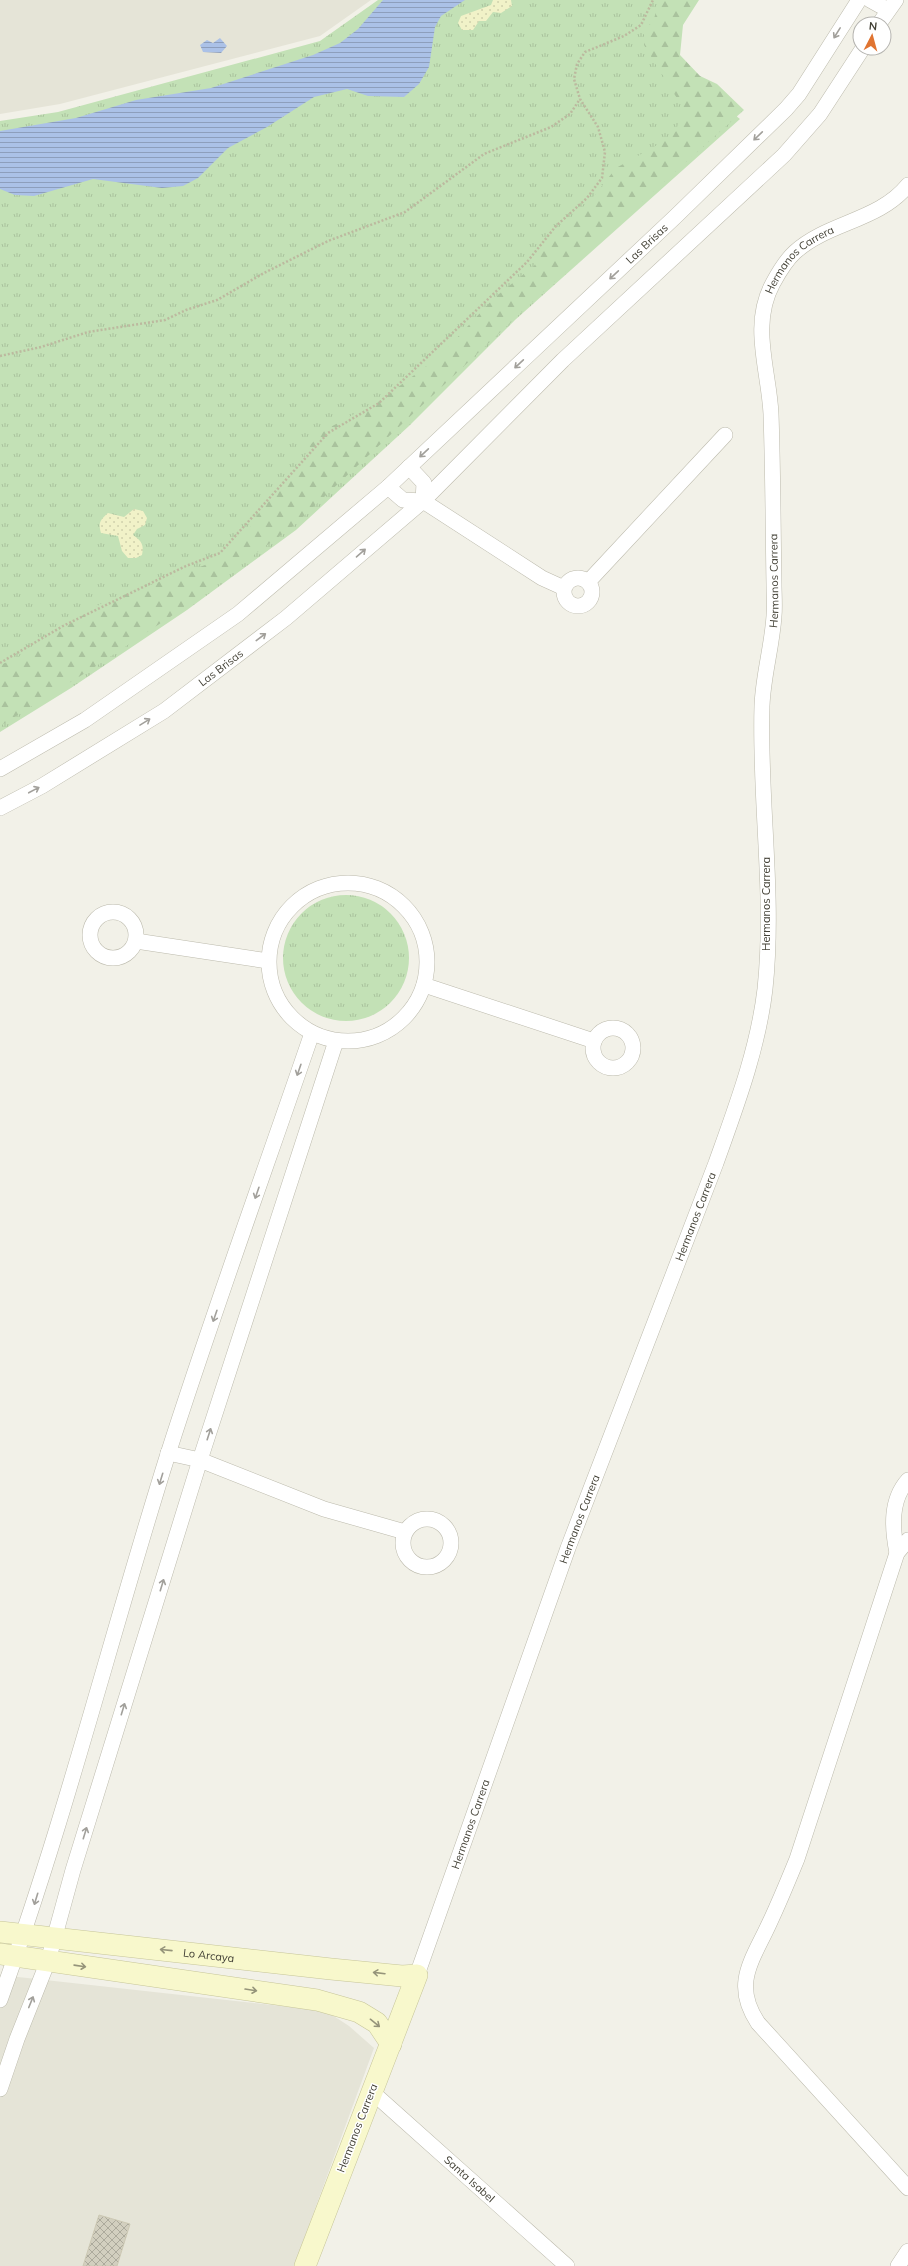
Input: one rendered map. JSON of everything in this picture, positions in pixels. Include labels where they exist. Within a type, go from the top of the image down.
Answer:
[{"type":"street","name":"Las Brisas","points":[[0,769],[84,720],[238,614],[388,487],[675,217],[786,109],[799,94],[859,0]]},
{"type":"street","points":[[870,0],[892,5],[884,16]]},
{"type":"street","name":"Las Brisas","points":[[0,808],[42,786],[164,710],[286,618],[423,501],[563,360],[784,155],[820,114],[858,56]]},
{"type":"street","name":"Hermanos Carrera","points":[[305,2266],[371,2091],[391,2044],[417,1975],[568,1548],[716,1163],[754,1048],[764,989],[766,961],[766,830],[762,757],[762,703],[774,617],[771,411],[761,330],[764,308],[772,285],[793,254],[820,235],[888,205],[908,185]]},
{"type":"street","points":[[588,582],[725,435]]},
{"type":"street","points":[[410,467],[424,483],[423,501]]},
{"type":"street","points":[[388,487],[404,500],[423,501],[542,578],[564,588]]},
{"type":"street","points":[[574,578],[579,578],[588,582],[591,586],[592,596],[587,604],[581,607],[569,604],[566,600],[564,588],[567,582],[574,578]]},
{"type":"street","points":[[360,883],[386,892],[407,909],[422,932],[428,958],[424,985],[411,1010],[390,1030],[364,1040],[336,1041],[312,1033],[288,1015],[273,990],[268,961],[273,934],[286,911],[307,893],[333,884],[360,883]]},
{"type":"street","points":[[136,941],[268,961]]},
{"type":"street","points":[[424,985],[594,1041]]},
{"type":"street","points":[[0,2000],[8,1956],[25,1935],[168,1453],[312,1033]]},
{"type":"street","points":[[0,2089],[17,2039],[48,1961],[200,1460],[336,1041]]},
{"type":"street","points":[[168,1453],[200,1460],[324,1509],[405,1532]]},
{"type":"street","points":[[897,1553],[893,1524],[894,1510],[901,1490],[908,1480]]},
{"type":"street","points":[[908,1540],[897,1553],[797,1859],[782,1895],[748,1967],[745,1988],[749,2007],[758,2023],[908,2188]]},
{"type":"street","name":"Lo Arcaya","points":[[0,1932],[402,1976],[417,1975]]},
{"type":"street","points":[[8,1956],[229,1986],[317,2000],[359,2012],[377,2023],[391,2044]]},
{"type":"street","points":[[229,1986],[236,1958]]},
{"type":"street","name":"Santa Isabel","points":[[371,2091],[567,2266]]},
{"type":"street","points":[[898,2266],[908,2251]]},
{"type":"path","points":[[0,663],[63,626],[186,566],[220,553],[328,433],[379,403],[527,262],[556,226],[587,198],[602,178],[606,152],[598,126],[580,99],[574,80],[577,64],[585,52],[624,36],[641,24],[653,0]]},
{"type":"path","points":[[0,356],[41,347],[88,332],[165,320],[186,310],[217,300],[264,273],[328,241],[404,212],[484,154],[551,127],[570,114],[580,99]]},
{"type":"shaded area","points":[[0,0],[371,0],[320,36],[60,104],[0,114]]},
{"type":"shaded area","points":[[0,1975],[326,2011],[349,2026],[374,2048],[294,2266],[0,2266]]},
{"type":"green space","points":[[378,0],[690,0],[675,50],[691,81],[740,119],[515,320],[409,426],[296,530],[187,610],[71,688],[0,732],[0,121],[58,112],[320,41]]},
{"type":"green space","points":[[659,0],[699,0],[683,25],[680,55],[700,76],[717,84],[744,110],[586,252],[293,526],[170,617],[90,670],[0,726],[0,665],[15,659],[102,603],[205,565],[238,546],[262,508],[301,463],[311,444],[325,430],[382,399],[440,356],[494,298],[534,266],[551,239],[594,196],[616,168],[654,147],[676,131],[683,108],[644,45],[644,33],[654,19]]},
{"type":"green space","points":[[352,895],[376,902],[391,913],[402,928],[408,946],[408,970],[402,988],[391,1003],[376,1014],[358,1020],[340,1021],[316,1014],[301,1003],[290,988],[284,970],[283,952],[290,928],[301,913],[316,902],[334,896]]},
{"type":"sand","points":[[493,0],[511,0],[512,6],[501,13],[493,12],[486,21],[479,21],[473,30],[462,30],[458,23],[461,16],[491,5]]},
{"type":"sand","points":[[134,509],[143,511],[147,518],[145,525],[137,529],[133,535],[142,544],[142,555],[136,558],[128,558],[122,551],[118,536],[101,533],[100,524],[101,520],[108,513],[124,517]]},
{"type":"water","points":[[383,0],[465,0],[441,16],[435,27],[429,67],[419,84],[404,97],[368,96],[347,89],[314,97],[267,127],[228,148],[198,178],[183,186],[162,188],[93,179],[34,196],[15,195],[0,189],[0,131],[76,118],[136,100],[211,88],[313,55],[340,43],[358,29]]},
{"type":"water","points":[[220,38],[227,46],[221,53],[203,52],[200,45],[207,40],[213,43]]},
{"type":"building","points":[[99,2215],[130,2224],[117,2266],[83,2266]]}]
